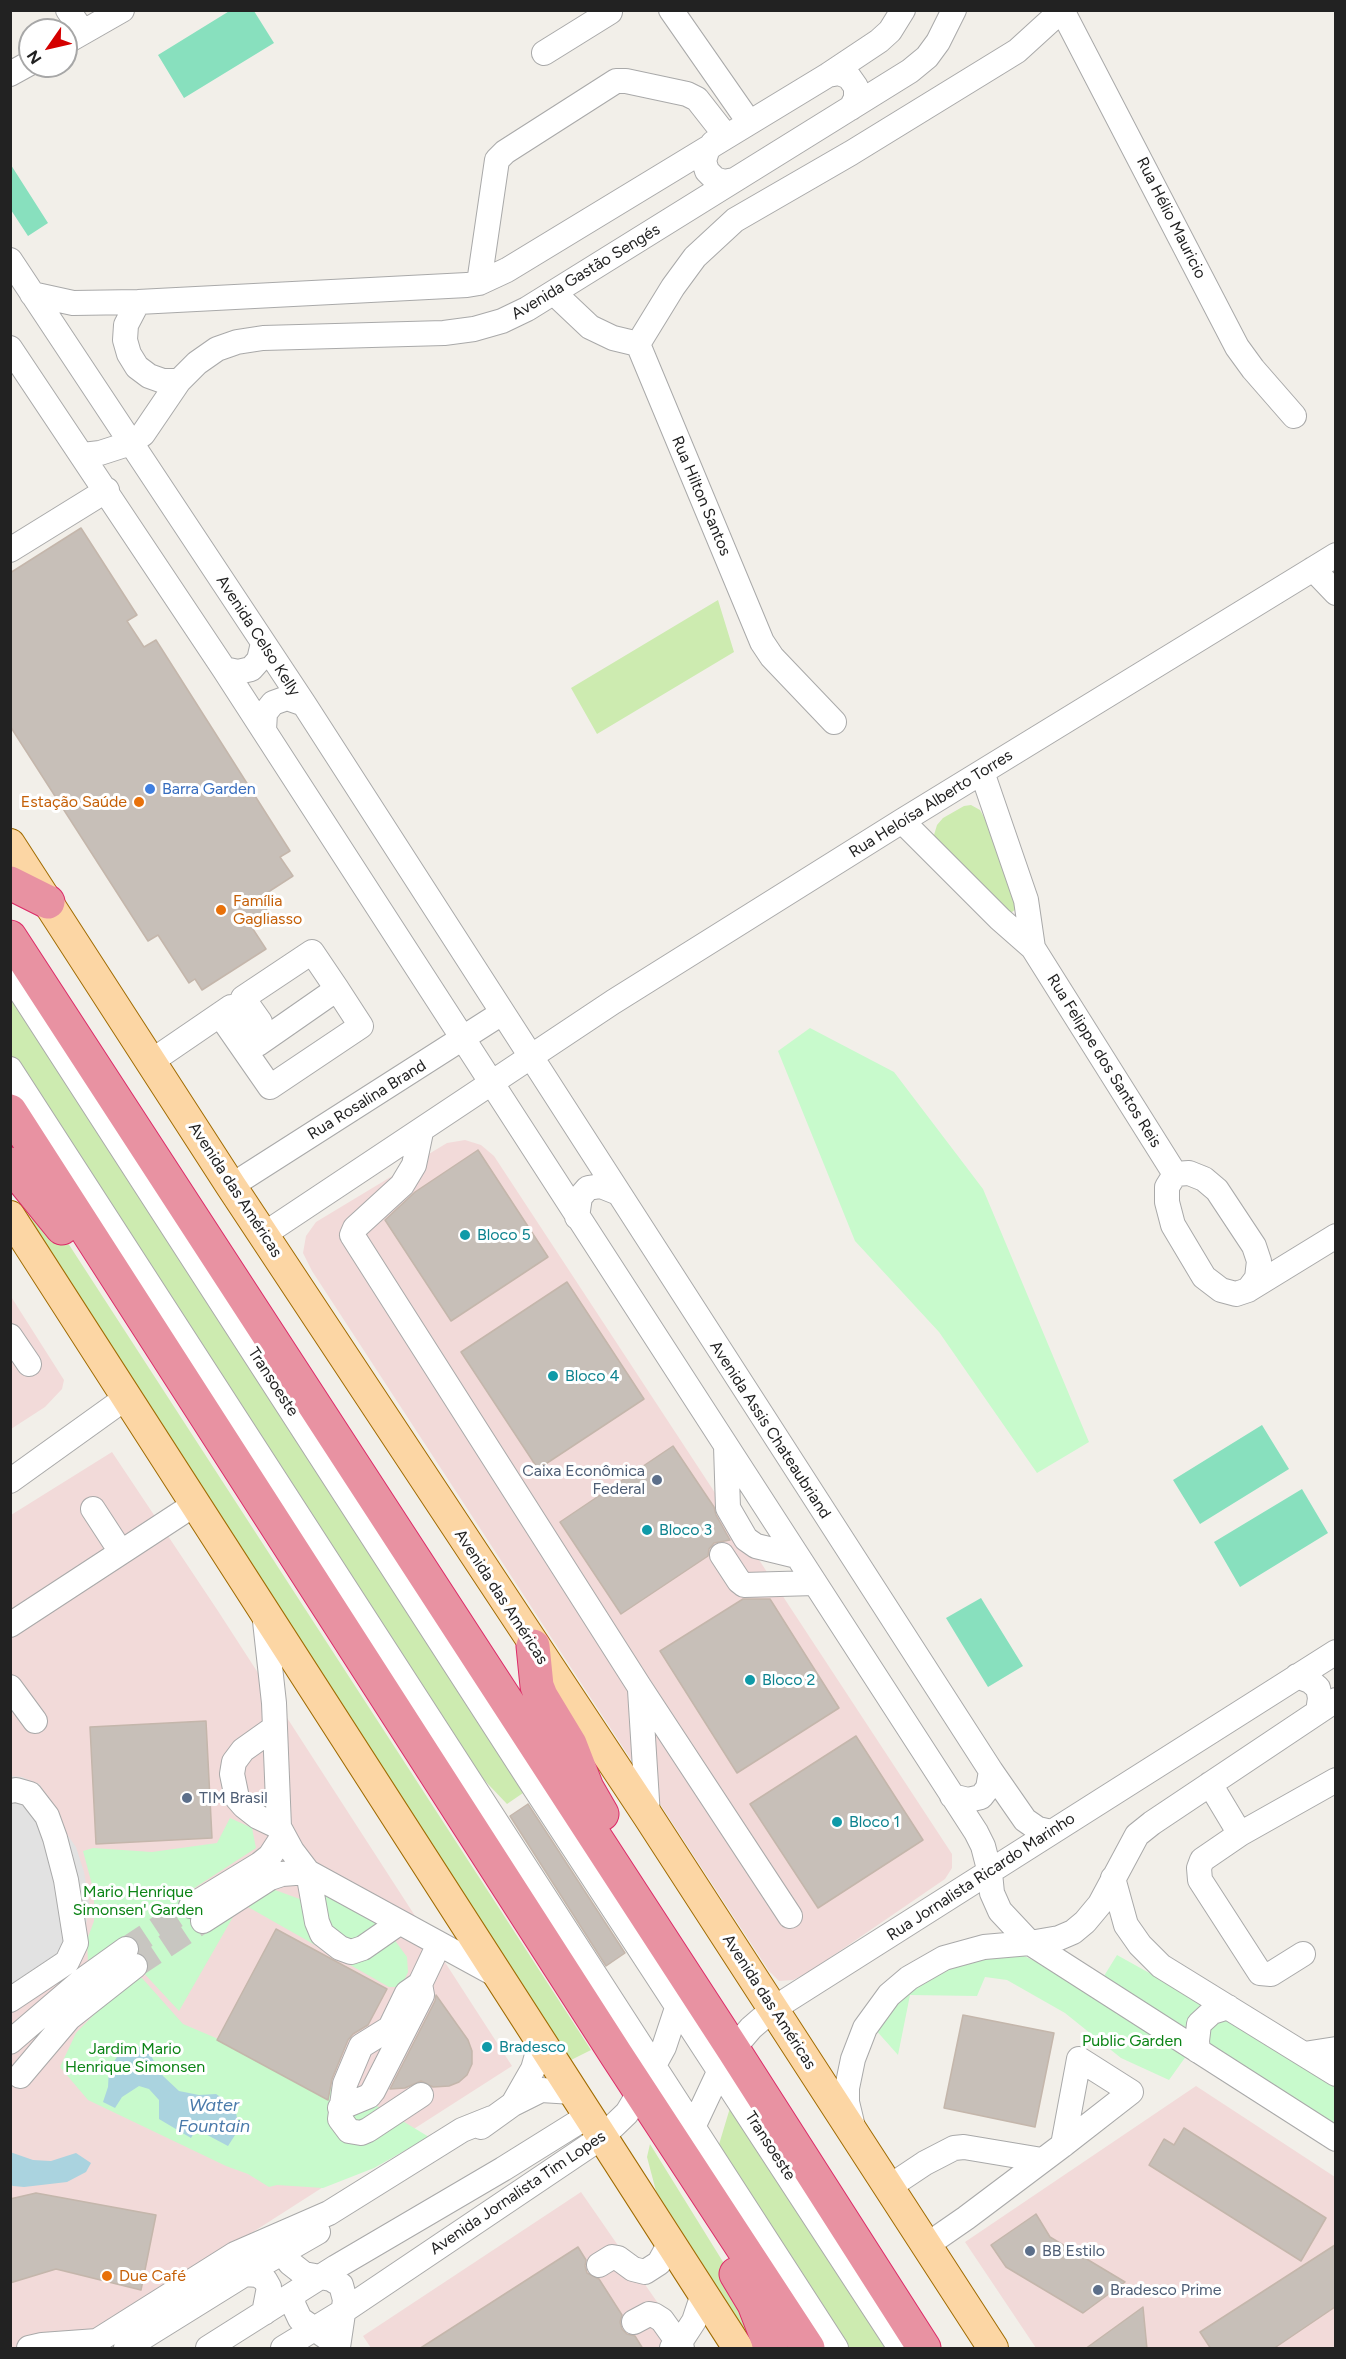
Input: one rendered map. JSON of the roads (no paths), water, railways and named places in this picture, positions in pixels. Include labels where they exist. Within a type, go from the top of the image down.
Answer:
[{"type":"highway","points":[[10,883],[48,902]]},
{"type":"highway","points":[[10,937],[613,1866],[682,1992],[726,2060],[924,2349]]},
{"type":"highway","points":[[10,1111],[647,2079],[808,2349]]},
{"type":"highway","points":[[10,1164],[49,1208],[100,1277],[115,1293],[135,1304]]},
{"type":"highway","points":[[533,1646],[537,1686],[570,1744],[587,1788],[604,1818],[613,1866]]},
{"type":"highway","points":[[690,2152],[698,2200],[705,2221],[754,2304],[771,2349]]},
{"type":"main road","name":"Avenida das Américas","points":[[10,844],[263,1235],[533,1646],[648,1816],[993,2349]]},
{"type":"main road","points":[[10,1216],[738,2349]]},
{"type":"street","points":[[78,35],[122,10]]},
{"type":"street","points":[[671,10],[749,122]]},
{"type":"street","points":[[32,294],[73,303],[138,302],[479,283],[507,270],[828,75],[879,41],[890,31],[903,10]]},
{"type":"street","name":"Avenida Gastão Sengés","points":[[83,455],[100,453],[131,443],[143,434],[178,381],[196,363],[237,342],[263,338],[444,333],[474,329],[502,321],[554,293],[910,71],[927,57],[938,42],[954,10]]},
{"type":"street","points":[[554,293],[590,327],[613,338],[638,344],[695,257],[735,220],[851,153],[1017,51],[1062,10]]},
{"type":"street","name":"Rua Hélio Mauricio","points":[[1062,10],[1237,347],[1294,416]]},
{"type":"street","points":[[544,53],[611,11]]},
{"type":"street","points":[[828,75],[839,73],[849,77],[856,87],[856,98],[851,108]]},
{"type":"street","points":[[479,283],[497,160],[505,152],[616,81],[626,81],[687,94],[697,99],[720,140]]},
{"type":"street","points":[[720,140],[706,151],[704,161],[707,171],[724,182],[734,180]]},
{"type":"street","name":"Avenida Celso Kelly","points":[[10,260],[304,704],[502,1013]]},
{"type":"street","points":[[138,302],[126,325],[125,340],[129,354],[137,367],[149,376],[163,381],[178,381]]},
{"type":"street","name":"Rua Hilton Santos","points":[[638,344],[762,642],[772,657],[834,722]]},
{"type":"street","points":[[10,348],[20,382],[83,455],[107,490],[976,1832],[983,1846],[992,1893],[1000,1911],[1029,1943],[1335,2139]]},
{"type":"street","points":[[10,550],[107,490]]},
{"type":"street","name":"Rua Heloísa Alberto Torres","points":[[530,1058],[613,1002],[902,821],[1335,555]]},
{"type":"street","points":[[1313,569],[1335,593]]},
{"type":"street","points":[[224,669],[237,672],[251,669],[259,660],[263,643]]},
{"type":"street","points":[[264,730],[265,713],[273,703],[287,698],[304,704]]},
{"type":"street","name":"Rua Felippe dos Santos Reis","points":[[982,772],[1026,900],[1033,948]]},
{"type":"street","name":"Rua Felippe dos Santos Reis","points":[[902,821],[1000,919],[1033,948],[1175,1174]]},
{"type":"street","points":[[220,1015],[270,1087],[361,1026],[312,952],[243,998],[270,1036]]},
{"type":"street","name":"Transoeste","points":[[10,975],[536,1790],[539,1807],[605,1907],[625,1937],[638,1944],[682,1992]]},
{"type":"street","points":[[152,1061],[231,1007],[258,1044],[337,989]]},
{"type":"street","name":"Rua Rosalina Brand","points":[[231,1186],[502,1013]]},
{"type":"street","name":"Avenida Assis Chateaubriand","points":[[502,1013],[991,1771],[1024,1820],[1038,1829],[1051,1832]]},
{"type":"street","points":[[263,1235],[530,1058]]},
{"type":"street","points":[[10,1069],[499,1828],[514,1840],[589,1953],[595,1964],[597,1976],[647,2079]]},
{"type":"street","points":[[421,1132],[414,1165],[402,1185],[355,1228],[352,1235],[639,1686],[790,1916]]},
{"type":"street","points":[[1248,1290],[1257,1278],[1258,1261],[1254,1246],[1217,1190],[1204,1179],[1189,1173],[1175,1174],[1167,1187],[1167,1202],[1173,1225],[1204,1277],[1221,1290],[1236,1294],[1248,1290],[1335,1236]]},
{"type":"street","points":[[577,1216],[580,1197],[588,1188],[601,1186],[616,1192]]},
{"type":"street","points":[[10,1336],[29,1364]]},
{"type":"street","points":[[10,1481],[127,1397]]},
{"type":"street","points":[[726,1446],[728,1508],[746,1539],[756,1546],[798,1556]]},
{"type":"street","points":[[10,1624],[195,1504]]},
{"type":"street","points":[[93,1509],[121,1552]]},
{"type":"street","points":[[725,1549],[741,1583],[748,1586],[815,1583]]},
{"type":"street","points":[[264,1612],[274,1703],[281,1831],[270,1856],[197,1914],[270,1878],[282,1874],[308,1872],[500,1977]]},
{"type":"street","name":"Rua Jornalista Ricardo Marinho","points":[[690,2152],[726,2060],[752,2028],[773,2009],[1335,1652]]},
{"type":"street","points":[[855,2135],[847,2102],[849,2076],[865,2028],[889,1995],[909,1978],[944,1958],[984,1947],[1059,1938],[1085,1922],[1100,1904],[1137,1836],[1152,1823],[1327,1706],[1318,1688],[1310,1681],[1297,1676]]},
{"type":"street","points":[[639,1686],[648,1816]]},
{"type":"street","points":[[10,1687],[35,1721]]},
{"type":"street","points":[[274,1728],[243,1750],[234,1762],[232,1774],[237,1798],[258,1818],[281,1831],[308,1872],[317,1922],[322,1934],[340,1948],[351,1952],[363,1948],[399,1923]]},
{"type":"street","points":[[952,1796],[968,1800],[981,1797],[988,1788],[991,1771]]},
{"type":"street","points":[[1303,1954],[1271,1974],[1260,1973],[1200,1880],[1199,1868],[1202,1860],[1240,1834],[1335,1780]]},
{"type":"street","points":[[1210,1784],[1240,1834]]},
{"type":"street","points":[[10,1791],[16,1790],[30,1794],[47,1816],[55,1838],[75,1928],[76,1943],[74,1972],[10,2042]]},
{"type":"street","points":[[1113,1878],[1126,1925],[1140,1945],[1161,1966],[1335,2074]]},
{"type":"street","points":[[421,2095],[361,2133],[349,2131],[340,2119],[345,2084],[361,2046],[390,2028],[439,1944]]},
{"type":"street","points":[[10,2000],[74,1972],[130,1958],[14,2076]]},
{"type":"street","points":[[340,2108],[369,2096],[422,1995],[414,1989]]},
{"type":"street","name":"Avenida Jornalista Tim Lopes","points":[[208,2349],[319,2277],[503,2169],[588,2115],[627,2113],[664,2048],[682,1992]]},
{"type":"street","points":[[1198,2051],[1199,2024],[1212,2012],[1228,2007]]},
{"type":"street","points":[[513,2104],[529,2080],[541,2041]]},
{"type":"street","points":[[350,2072],[397,2046]]},
{"type":"street","points":[[1304,2054],[1335,2049]]},
{"type":"street","name":"Transoeste","points":[[726,2060],[900,2349]]},
{"type":"street","points":[[29,2349],[42,2345],[97,2341],[118,2343],[245,2274],[277,2245],[468,2139],[492,2118],[541,2090],[588,2115]]},
{"type":"street","name":"Avenida Jornalista Tim Lopes","points":[[283,2349],[522,2192],[588,2115]]},
{"type":"street","points":[[927,2244],[1063,2145]]},
{"type":"street","points":[[889,2187],[925,2163],[954,2148],[964,2147],[1041,2160]]},
{"type":"street","points":[[690,2152],[836,2349]]},
{"type":"street","points":[[503,2169],[512,2172],[522,2192]]},
{"type":"street","points":[[598,2265],[612,2257],[618,2258],[633,2270],[645,2272],[659,2263],[670,2243]]},
{"type":"street","points":[[277,2245],[304,2274],[331,2279],[341,2285],[345,2300],[338,2348]]},
{"type":"street","points":[[118,2343],[235,2254],[277,2245]]},
{"type":"street","points":[[245,2274],[258,2275],[269,2287],[264,2313]]},
{"type":"street","points":[[294,2294],[293,2304],[300,2319],[338,2348]]},
{"type":"street","points":[[634,2322],[649,2314],[654,2315],[662,2320],[678,2347],[694,2321],[703,2294]]},
{"type":"water","name":"Water Fountain","points":[[129,2047],[142,2047],[151,2056],[163,2076],[179,2091],[199,2095],[216,2094],[225,2100],[236,2113],[238,2123],[237,2132],[228,2146],[196,2129],[191,2138],[159,2119],[159,2100],[149,2089],[139,2086],[122,2097],[115,2108],[103,2102],[108,2087],[109,2069],[117,2057]]},
{"type":"water","points":[[10,2152],[33,2160],[51,2161],[76,2153],[91,2163],[86,2172],[67,2182],[24,2187],[13,2186],[11,2185]]},
{"type":"tunnel","points":[[126,1949],[191,1906]]},
{"type":"tunnel","points":[[135,1966],[203,1921]]},
{"type":"place","name":"Barra Garden","points":[[150,789]]},
{"type":"place","name":"Estação Saúde","points":[[139,802]]},
{"type":"place","name":"Família Gagliasso","points":[[221,910]]},
{"type":"place","name":"Bloco 5","points":[[465,1235]]},
{"type":"place","name":"Bloco 4","points":[[553,1376]]},
{"type":"place","name":"Caixa Econômica Federal","points":[[657,1480]]},
{"type":"place","name":"Bloco 3","points":[[647,1530]]},
{"type":"place","name":"Bloco 2","points":[[750,1680]]},
{"type":"place","name":"TIM Brasil","points":[[187,1798]]},
{"type":"place","name":"Bloco 1","points":[[837,1822]]},
{"type":"place","name":"Bradesco","points":[[487,2047]]},
{"type":"place","name":"BB Estilo","points":[[1030,2251]]},
{"type":"place","name":"Due Café","points":[[107,2276]]},
{"type":"place","name":"Bradesco Prime","points":[[1098,2290]]},
{"type":"park label","name":"Mario Henrique Simonsen' Garden","points":[[138,1901]]},
{"type":"park label","name":"Public Garden","points":[[1132,2041]]},
{"type":"park label","name":"Jardim Mario Henrique Simonsen","points":[[135,2058]]}]
